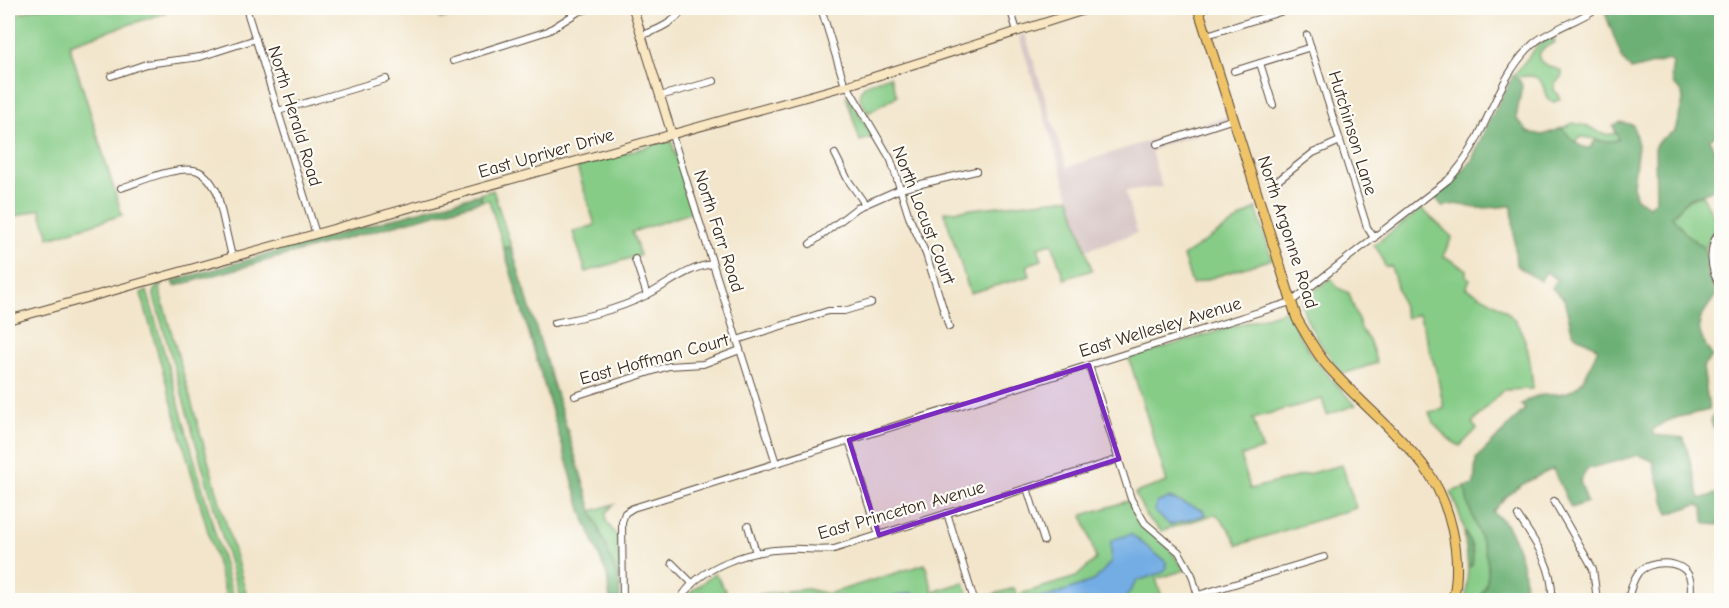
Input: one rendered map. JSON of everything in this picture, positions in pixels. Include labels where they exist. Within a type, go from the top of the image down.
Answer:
[{"type":"main road","name":"North Argonne Road","points":[[1198,8],[1291,302],[1308,338],[1332,371],[1417,458],[1441,495],[1451,527],[1455,554],[1453,600]]},
{"type":"street","name":"North Herald Road","points":[[246,8],[316,234]]},
{"type":"street","points":[[453,61],[548,31],[578,12],[592,8]]},
{"type":"street","name":"North Farr Road","points":[[633,8],[776,463]]},
{"type":"street","points":[[642,35],[671,23],[686,8]]},
{"type":"street","name":"North Locust Court","points":[[820,8],[846,85],[891,160],[909,217],[926,254],[949,327]]},
{"type":"street","points":[[1010,8],[1017,31]]},
{"type":"street","name":"East Upriver Drive","points":[[8,321],[846,85],[1090,8]]},
{"type":"street","points":[[1207,35],[1293,8]]},
{"type":"street","name":"East Wellesley Avenue","points":[[623,600],[622,522],[625,513],[633,508],[1291,302],[1441,186],[1465,162],[1501,88],[1533,44],[1597,8]]},
{"type":"street","name":"Hutchinson Lane","points":[[1307,35],[1367,227],[1374,237]]},
{"type":"street","points":[[111,76],[153,63],[200,57],[256,39]]},
{"type":"street","points":[[1234,71],[1311,47]]},
{"type":"street","points":[[1260,63],[1273,105]]},
{"type":"street","points":[[278,111],[386,79]]},
{"type":"street","points":[[660,96],[714,81]]},
{"type":"street","points":[[1158,144],[1234,119]]},
{"type":"street","points":[[1271,186],[1313,153],[1340,141]]},
{"type":"street","points":[[835,154],[848,180],[865,204]]},
{"type":"street","points":[[121,188],[172,172],[198,171],[212,182],[217,192],[232,257]]},
{"type":"street","points":[[810,244],[865,204],[900,189],[976,171]]},
{"type":"street","points":[[1721,287],[1713,270],[1712,242],[1722,229]]},
{"type":"street","points":[[635,259],[647,295]]},
{"type":"street","points":[[554,323],[604,311],[647,295],[693,268],[713,264]]},
{"type":"street","points":[[737,340],[828,311],[844,311],[871,303]]},
{"type":"street","name":"East Hoffman Court","points":[[575,396],[669,366],[703,364],[740,350]]},
{"type":"street","points":[[1089,365],[1131,500],[1139,514],[1156,533],[1179,552],[1192,575],[1199,598],[1324,557]]},
{"type":"street","points":[[849,440],[879,535]]},
{"type":"street","name":"East Princeton Avenue","points":[[692,583],[718,565],[756,553],[788,549],[814,551],[834,549],[1119,459]]},
{"type":"street","points":[[1027,488],[1044,541]]},
{"type":"street","points":[[1554,501],[1593,569],[1598,600]]},
{"type":"street","points":[[947,513],[974,600]]},
{"type":"street","points":[[1518,516],[1545,558],[1550,572],[1552,600]]},
{"type":"street","points":[[748,526],[756,553]]},
{"type":"street","points":[[672,563],[692,583],[680,600]]},
{"type":"street","points":[[1628,600],[1637,574],[1642,569],[1660,563],[1671,564],[1684,570],[1689,576],[1690,600]]},
{"type":"highlighted area","points":[[1089,365],[1119,459],[879,535],[849,440]]},
{"type":"shaded area","points":[[1025,34],[1067,167],[1227,116],[1230,124],[1160,146],[1151,152],[1162,187],[1125,191],[1137,233],[1086,250],[1019,36]]},
{"type":"green space","points":[[37,8],[165,8],[165,13],[69,44],[122,215],[49,238],[40,209],[13,217],[8,209],[8,156],[14,154],[8,134],[8,17]]},
{"type":"green space","points":[[437,8],[477,8],[440,19]]},
{"type":"green space","points":[[1619,8],[1721,8],[1721,133],[1710,139],[1721,171],[1721,186],[1687,200],[1672,216],[1685,233],[1705,249],[1708,276],[1716,295],[1704,312],[1699,325],[1702,338],[1712,356],[1703,367],[1709,410],[1671,420],[1657,426],[1652,431],[1654,435],[1684,438],[1700,499],[1721,492],[1721,525],[1707,524],[1704,521],[1703,507],[1698,504],[1668,514],[1653,461],[1639,455],[1587,469],[1580,481],[1587,502],[1571,508],[1553,469],[1512,492],[1493,512],[1507,526],[1519,552],[1525,583],[1522,600],[1477,600],[1484,590],[1488,569],[1484,547],[1470,509],[1465,487],[1474,485],[1476,459],[1525,409],[1521,405],[1527,400],[1570,391],[1580,384],[1598,348],[1576,336],[1572,331],[1564,299],[1552,288],[1557,279],[1546,272],[1540,281],[1516,265],[1512,206],[1481,208],[1457,204],[1443,207],[1436,198],[1471,162],[1487,125],[1513,76],[1520,81],[1522,86],[1516,118],[1528,132],[1543,135],[1562,128],[1578,144],[1590,148],[1595,141],[1619,139],[1613,126],[1621,122],[1633,125],[1638,145],[1633,186],[1637,199],[1649,206],[1656,200],[1655,146],[1658,141],[1675,131],[1683,101],[1682,92],[1673,84],[1671,76],[1673,63],[1669,60],[1631,70],[1622,58],[1605,13]]},
{"type":"green space","points":[[1552,37],[1555,42],[1542,50],[1539,59],[1544,64],[1562,71],[1562,76],[1555,83],[1554,90],[1560,99],[1554,102],[1549,101],[1539,79],[1530,76],[1516,78],[1513,76],[1538,45]]},
{"type":"green space","points":[[890,76],[897,96],[868,113],[860,98],[860,91],[867,84]]},
{"type":"green space","points":[[846,96],[849,98],[873,137],[860,141]]},
{"type":"green space","points":[[1573,123],[1605,134],[1618,133],[1619,139],[1605,141],[1581,137],[1574,142],[1562,128]]},
{"type":"green space","points":[[671,140],[693,212],[632,232],[640,255],[586,272],[573,232],[595,225],[577,167]]},
{"type":"green space","points":[[493,190],[511,246],[504,249],[489,200],[482,201],[480,194]]},
{"type":"green space","points":[[480,194],[482,201],[175,286],[173,281]]},
{"type":"green space","points":[[1702,194],[1719,227],[1711,235],[1705,249],[1685,233],[1672,216],[1687,201]]},
{"type":"green space","points":[[1070,198],[1092,270],[1064,279],[1052,243],[1038,247],[1042,260],[1027,265],[1030,276],[970,293],[944,212]]},
{"type":"green space","points":[[1256,208],[1272,259],[1192,284],[1183,256]]},
{"type":"green space","points":[[1422,209],[1452,237],[1443,256],[1466,269],[1466,276],[1470,279],[1466,288],[1489,300],[1510,315],[1521,331],[1530,359],[1533,389],[1503,390],[1472,423],[1477,429],[1460,446],[1442,432],[1431,417],[1429,412],[1444,409],[1437,374],[1419,314],[1406,318],[1391,266],[1385,267],[1374,245]]},
{"type":"green space","points":[[511,246],[592,511],[620,583],[620,600],[610,600],[607,575],[583,516],[504,249]]},
{"type":"green space","points":[[1331,278],[1338,288],[1349,293],[1361,329],[1370,342],[1377,363],[1343,374],[1317,338],[1303,307],[1303,300]]},
{"type":"green space","points":[[160,284],[161,296],[246,593],[239,595],[154,296],[154,290]]},
{"type":"green space","points":[[147,291],[233,597],[227,599],[141,293]]},
{"type":"green space","points":[[1288,310],[1308,349],[1356,405],[1327,415],[1322,399],[1253,418],[1262,449],[1241,456],[1250,489],[1342,465],[1356,508],[1238,545],[1229,529],[1216,514],[1161,531],[1146,516],[1135,493],[1167,482],[1129,358]]},
{"type":"green space","points":[[1721,410],[1721,429],[1713,427],[1711,421],[1713,415]]},
{"type":"green space","points":[[1465,487],[1487,558],[1487,580],[1477,600],[1466,600],[1468,567],[1472,565],[1464,528],[1451,492]]},
{"type":"green space","points":[[1128,501],[1141,524],[1167,546],[1185,570],[1156,579],[1162,597],[1152,600],[979,599],[1014,588],[1017,595],[1076,577],[1096,559],[1083,515]]},
{"type":"green space","points":[[614,504],[606,513],[606,521],[618,538],[620,583],[592,511]]},
{"type":"green space","points":[[1464,531],[1473,551],[1472,565],[1468,567]]},
{"type":"green space","points":[[925,564],[933,592],[964,582],[970,600],[686,600],[693,590],[715,573],[729,597],[807,589],[828,594]]},
{"type":"water","points":[[1169,498],[1203,510],[1205,515],[1170,525],[1155,512],[1156,503]]},
{"type":"water","points":[[1131,534],[1166,562],[1167,568],[1161,573],[1137,581],[1124,600],[1004,600],[1050,596],[1095,580],[1111,562],[1111,540]]},
{"type":"water","points":[[911,593],[922,600],[872,600]]}]
